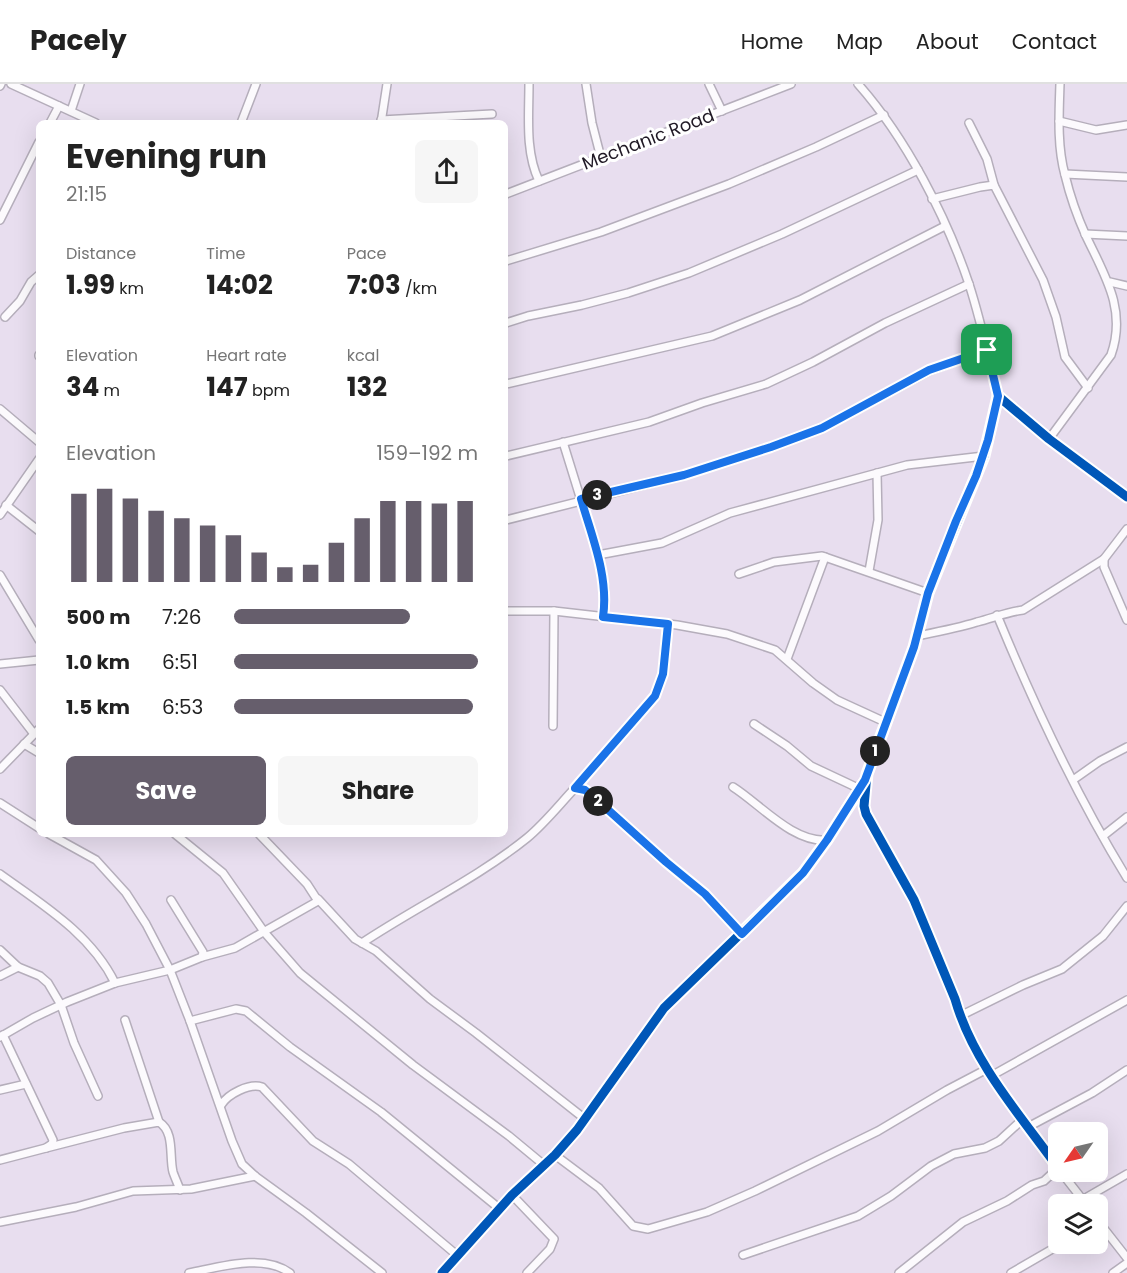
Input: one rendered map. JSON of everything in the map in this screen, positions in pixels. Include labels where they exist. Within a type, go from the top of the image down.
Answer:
[{"type":"street","points":[[11,84],[90,120]]},
{"type":"street","points":[[71,111],[80,84]]},
{"type":"street","points":[[244,120],[256,84]]},
{"type":"street","points":[[381,120],[387,84]]},
{"type":"street","points":[[530,84],[530,152],[539,181]]},
{"type":"street","points":[[586,84],[592,123],[602,158]]},
{"type":"street","points":[[709,84],[722,111]]},
{"type":"street","name":"Mechanic Road","points":[[508,193],[722,111],[778,86],[791,84]]},
{"type":"street","points":[[442,1273],[512,1195],[555,1155],[585,1119],[664,1008],[803,873],[827,840],[865,780],[917,636],[928,593],[984,456],[998,396],[969,284],[918,170],[884,115],[858,84]]},
{"type":"street","points":[[1049,439],[1111,355],[1119,334],[1117,301],[1110,282],[1085,234],[1065,174],[1059,121],[1060,84]]},
{"type":"street","points":[[52,120],[59,106]]},
{"type":"street","points":[[409,120],[492,114]]},
{"type":"street","points":[[508,260],[601,232],[729,184],[884,115]]},
{"type":"street","points":[[1059,121],[1096,130],[1127,124]]},
{"type":"street","points":[[969,123],[987,159],[994,185],[1043,280],[1056,317],[1065,357],[1088,388]]},
{"type":"street","points":[[0,220],[36,148]]},
{"type":"street","points":[[508,322],[627,293],[689,273],[782,234],[918,170]]},
{"type":"street","points":[[1065,174],[1127,177]]},
{"type":"street","points":[[932,200],[994,185]]},
{"type":"street","points":[[508,384],[712,336],[800,300],[945,226]]},
{"type":"street","points":[[1085,234],[1127,236]]},
{"type":"street","points":[[5,318],[36,278]]},
{"type":"street","points":[[1110,282],[1127,286]]},
{"type":"street","points":[[508,456],[649,422],[766,384],[813,362],[885,323],[969,284]]},
{"type":"street","points":[[508,519],[581,499],[684,475],[771,447],[829,424],[929,370],[987,350]]},
{"type":"street","points":[[998,396],[1049,439],[1127,497]]},
{"type":"street","points":[[0,409],[36,439]]},
{"type":"street","points":[[563,442],[598,555],[605,590],[603,617]]},
{"type":"street","points":[[598,555],[662,543],[730,513],[908,465],[984,456]]},
{"type":"street","points":[[0,515],[36,463]]},
{"type":"street","points":[[869,571],[878,520],[877,473]]},
{"type":"street","points":[[6,505],[36,529]]},
{"type":"street","points":[[917,636],[1023,610],[1104,560],[1127,530]]},
{"type":"street","points":[[739,574],[774,562],[817,555],[928,593]]},
{"type":"street","points":[[787,659],[825,556]]},
{"type":"street","points":[[1104,560],[1104,567],[1126,618]]},
{"type":"street","points":[[0,575],[36,635]]},
{"type":"street","points":[[508,611],[554,611],[668,624],[727,634],[775,650],[803,675],[837,700],[885,722]]},
{"type":"street","points":[[553,726],[554,611]]},
{"type":"street","points":[[997,615],[1047,730],[1127,878]]},
{"type":"street","points":[[362,944],[393,923],[452,890],[524,840],[544,823],[655,696],[663,674],[668,624]]},
{"type":"street","points":[[0,664],[36,660]]},
{"type":"street","points":[[0,690],[36,730]]},
{"type":"street","points":[[754,723],[796,752],[811,766],[860,789]]},
{"type":"street","points":[[0,769],[36,732]]},
{"type":"street","points":[[24,744],[36,751]]},
{"type":"street","points":[[1073,780],[1100,761],[1127,747]]},
{"type":"street","points":[[865,780],[866,814],[914,900],[960,1016],[989,1073],[1048,1154]]},
{"type":"street","points":[[733,787],[779,822],[814,840],[827,840]]},
{"type":"street","points":[[575,788],[585,790],[705,894],[742,934]]},
{"type":"street","points":[[0,803],[36,826]]},
{"type":"street","points":[[1103,836],[1127,817]]},
{"type":"street","points":[[54,837],[96,860],[126,892],[146,924],[170,970],[239,1158],[255,1176],[382,1273]]},
{"type":"street","points":[[179,837],[222,873],[265,933],[300,973],[413,1065],[509,1136],[544,1165]]},
{"type":"street","points":[[262,837],[307,884],[346,932],[376,951],[430,999],[585,1119]]},
{"type":"street","points":[[0,874],[72,927],[97,953],[115,983]]},
{"type":"street","points":[[46,1148],[52,1144],[53,1137],[1,1036],[61,1005],[115,983],[170,970],[201,957],[226,952],[265,933],[316,903],[318,899]]},
{"type":"street","points":[[171,900],[203,952],[201,957]]},
{"type":"street","points":[[960,1016],[1062,969],[1103,936],[1127,906]]},
{"type":"street","points":[[0,950],[18,967],[40,976],[48,983],[61,1005],[74,1043],[98,1096]]},
{"type":"street","points":[[0,976],[18,967]]},
{"type":"street","points":[[555,1155],[599,1188],[633,1226],[648,1229],[707,1212],[755,1191],[878,1131],[947,1090],[989,1073],[1127,1000]]},
{"type":"street","points":[[190,1021],[236,1009],[246,1011],[290,1047],[381,1113],[500,1209]]},
{"type":"street","points":[[125,1020],[159,1122],[163,1125],[171,1142],[174,1173],[180,1190]]},
{"type":"street","points":[[1029,1127],[1092,1093],[1127,1070]]},
{"type":"street","points":[[0,1090],[26,1084]]},
{"type":"street","points":[[221,1105],[229,1096],[255,1085],[262,1087],[313,1141],[349,1164],[458,1256]]},
{"type":"street","points":[[743,1255],[856,1216],[891,1196],[931,1166],[954,1154],[986,1148],[999,1141],[1023,1119]]},
{"type":"street","points":[[0,1160],[124,1128],[159,1122]]},
{"type":"street","points":[[1096,1194],[1127,1174]]},
{"type":"street","points":[[0,1222],[20,1216],[76,1207],[133,1191],[180,1190],[255,1176]]},
{"type":"street","points":[[899,1273],[963,1222],[1017,1196],[1032,1185],[1048,1178]]},
{"type":"street","points":[[1069,1182],[1078,1194]]},
{"type":"street","points":[[512,1195],[554,1239],[546,1254],[527,1273]]},
{"type":"street","points":[[1108,1235],[1127,1261],[1113,1273]]},
{"type":"street","points":[[1011,1273],[1048,1252]]},
{"type":"street","points":[[189,1273],[261,1263],[279,1266],[290,1273]]},
{"type":"cycle path","points":[[1048,1154],[986,1067],[963,1023],[914,900],[866,814],[864,806],[867,774],[914,647],[928,593],[984,456],[998,396],[1049,439],[1127,497]]},
{"type":"cycle path","points":[[442,1273],[512,1195],[555,1155],[577,1130],[664,1008],[803,873],[863,784]]},
{"type":"route","points":[[987,350],[998,396],[984,456],[928,593],[914,647],[865,780],[845,814],[803,873],[742,934],[705,894],[585,790],[575,788],[655,696],[662,681],[668,624],[603,617],[605,590],[598,555],[581,499],[684,475],[813,432],[929,370],[987,350]]}]
